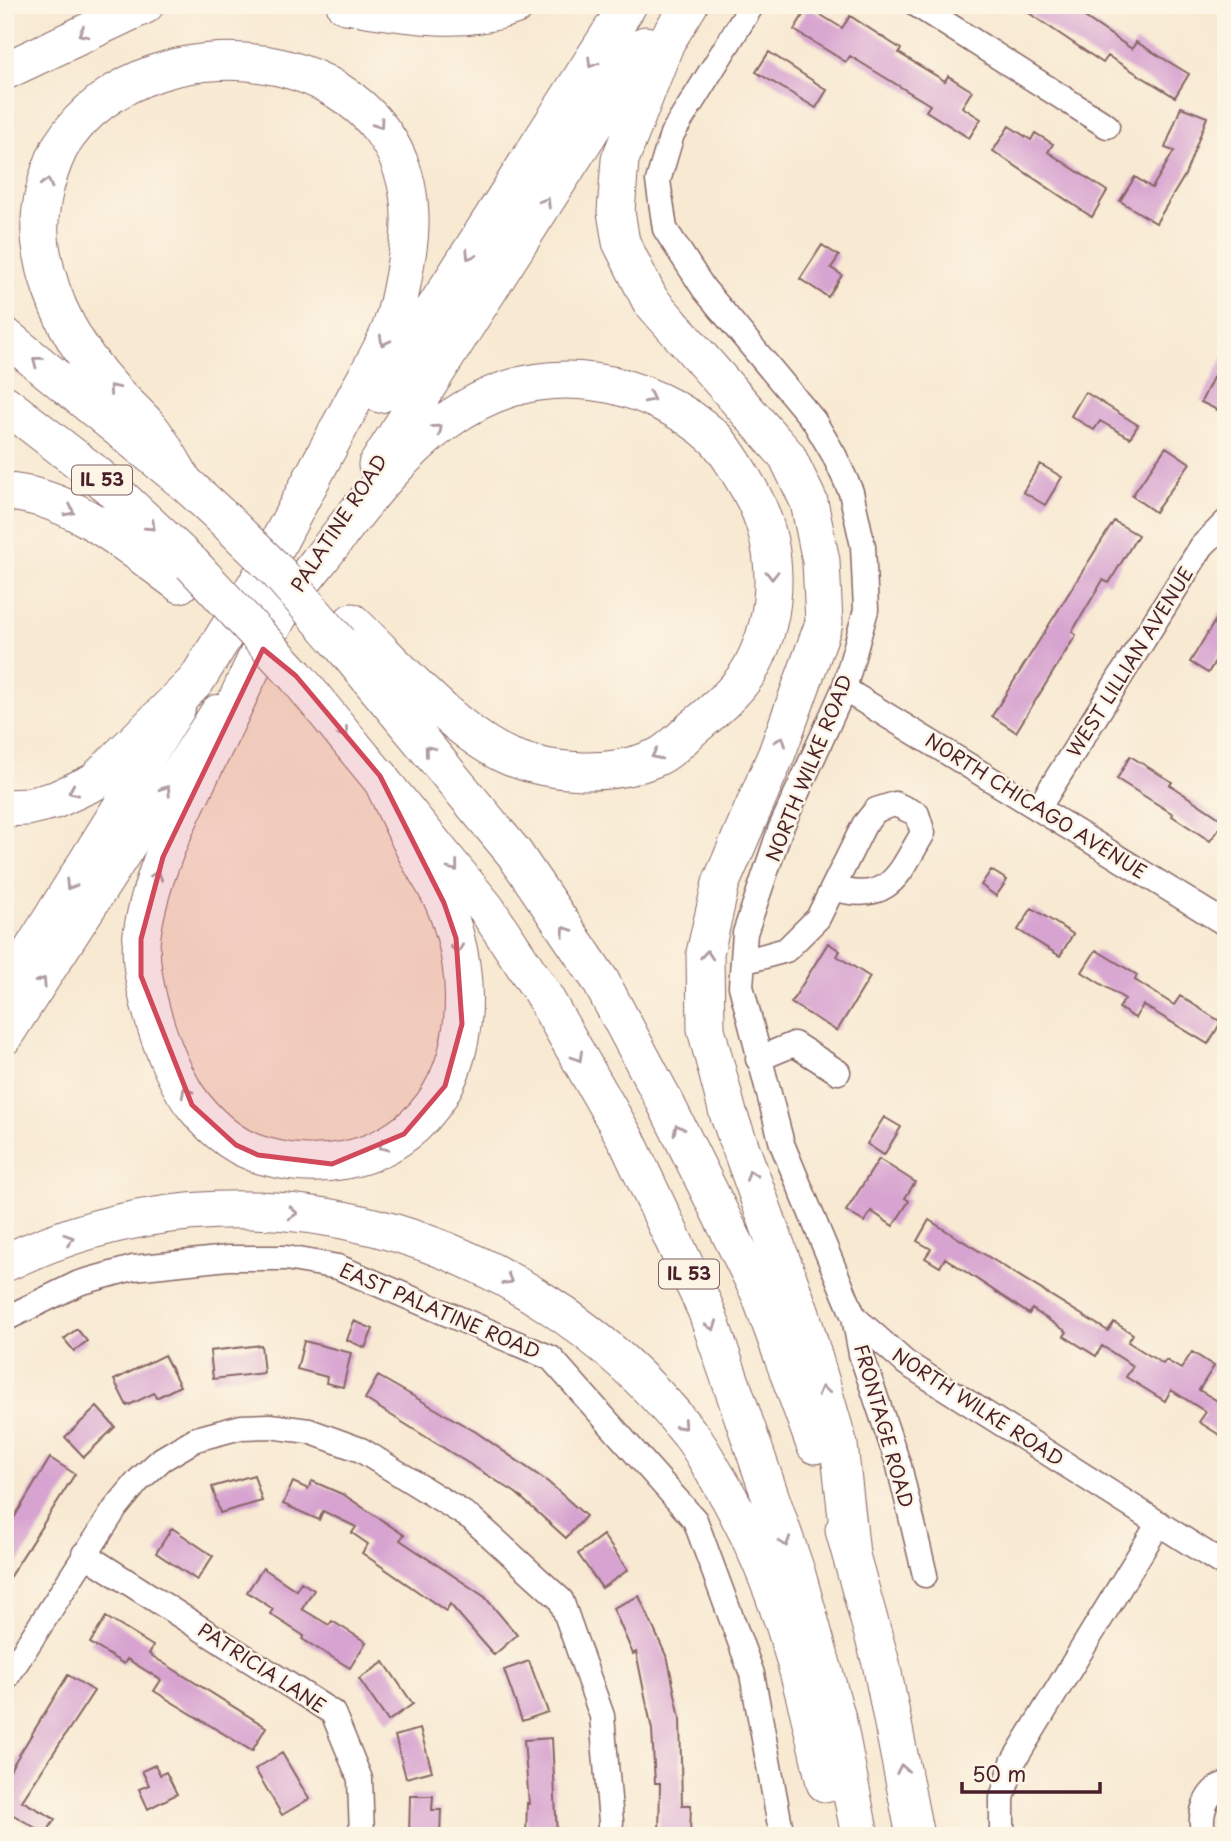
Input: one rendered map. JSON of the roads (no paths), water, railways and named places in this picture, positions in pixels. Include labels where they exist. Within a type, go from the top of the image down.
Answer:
[{"type":"highway","points":[[5,71],[145,5]]},
{"type":"highway","points":[[345,5],[442,18],[477,16],[517,5]]},
{"type":"highway","name":"PALATINE ROAD","points":[[197,681],[267,578],[628,5]]},
{"type":"highway","name":"PALATINE ROAD","points":[[282,609],[466,331],[670,5]]},
{"type":"highway","points":[[689,5],[661,53],[620,160],[615,190],[616,212],[621,242],[632,270],[650,300],[787,456],[809,502],[821,561],[824,623],[777,754],[721,883],[705,953],[706,1029],[728,1112],[801,1314],[839,1445],[852,1554]]},
{"type":"highway","points":[[184,482],[151,429],[112,389],[62,322],[41,251],[45,188],[70,128],[89,103],[117,80],[150,62],[176,52],[234,43],[285,54],[330,74],[369,109],[400,160],[412,214],[408,253],[390,329],[267,578]]},
{"type":"highway","name":"IL 53","points":[[5,336],[184,482],[221,516],[267,578],[345,632],[514,853],[600,980],[666,1104],[759,1293],[852,1554],[881,1663],[915,1836]]},
{"type":"highway","points":[[345,632],[469,732],[508,756],[554,769],[599,771],[658,758],[707,717],[750,672],[769,626],[773,579],[772,551],[756,502],[735,464],[714,438],[641,393],[611,384],[548,378],[496,392],[467,405],[387,472],[282,609],[163,857],[141,939],[141,976],[155,1021],[192,1105],[236,1145],[258,1155],[303,1163],[332,1164],[384,1146],[404,1134],[426,1114],[445,1086],[456,1060],[462,1024],[456,938],[444,903],[380,776]]},
{"type":"highway","name":"IL 53","points":[[5,404],[97,475],[186,574],[302,683],[486,908],[541,991],[628,1143],[706,1310],[796,1571],[838,1722],[859,1836]]},
{"type":"highway","points":[[5,492],[35,497],[80,516],[186,574]]},
{"type":"highway","points":[[5,808],[27,807],[55,800],[94,782],[197,681]]},
{"type":"highway","points":[[5,1263],[72,1237],[127,1223],[233,1210],[325,1215],[375,1225],[471,1260],[510,1280],[580,1326],[634,1371],[691,1435],[757,1549],[774,1588],[794,1652],[837,1836]]},
{"type":"main road","name":"PALATINE ROAD","points":[[5,1039],[282,609]]},
{"type":"main road","name":"PALATINE ROAD","points":[[5,989],[197,681]]},
{"type":"street","name":"NORTH WILKE ROAD","points":[[752,5],[672,134],[658,181],[665,229],[704,289],[814,421],[851,492],[863,545],[866,610],[844,689],[780,830],[745,933],[741,986],[782,1144],[854,1317],[875,1338],[906,1363],[1226,1566]]},
{"type":"street","points":[[917,5],[1107,126]]},
{"type":"street","name":"WEST LILLIAN AVENUE","points":[[1039,807],[1202,546],[1226,522]]},
{"type":"street","name":"NORTH CHICAGO AVENUE","points":[[844,689],[1226,923]]},
{"type":"street","points":[[743,962],[786,950],[818,918],[833,888]]},
{"type":"street","points":[[758,1059],[794,1044],[838,1072]]},
{"type":"street","name":"EAST PALATINE ROAD","points":[[5,1319],[79,1283],[134,1268],[228,1258],[286,1258],[338,1267],[551,1358],[695,1520],[752,1674],[782,1836]]},
{"type":"street","name":"FRONTAGE ROAD","points":[[854,1317],[861,1354],[899,1466],[925,1575]]},
{"type":"street","points":[[5,1680],[84,1554],[138,1480],[162,1458],[196,1439],[241,1427],[270,1426],[309,1431],[361,1450],[471,1518],[561,1600],[602,1716],[611,1822],[608,1836]]},
{"type":"street","points":[[1002,1836],[1002,1798],[1013,1762],[1159,1523]]},
{"type":"street","name":"PATRICIA LANE","points":[[84,1554],[332,1713],[360,1779],[362,1836]]},
{"type":"street","points":[[1204,1836],[1205,1804],[1216,1787],[1226,1784]]}]
